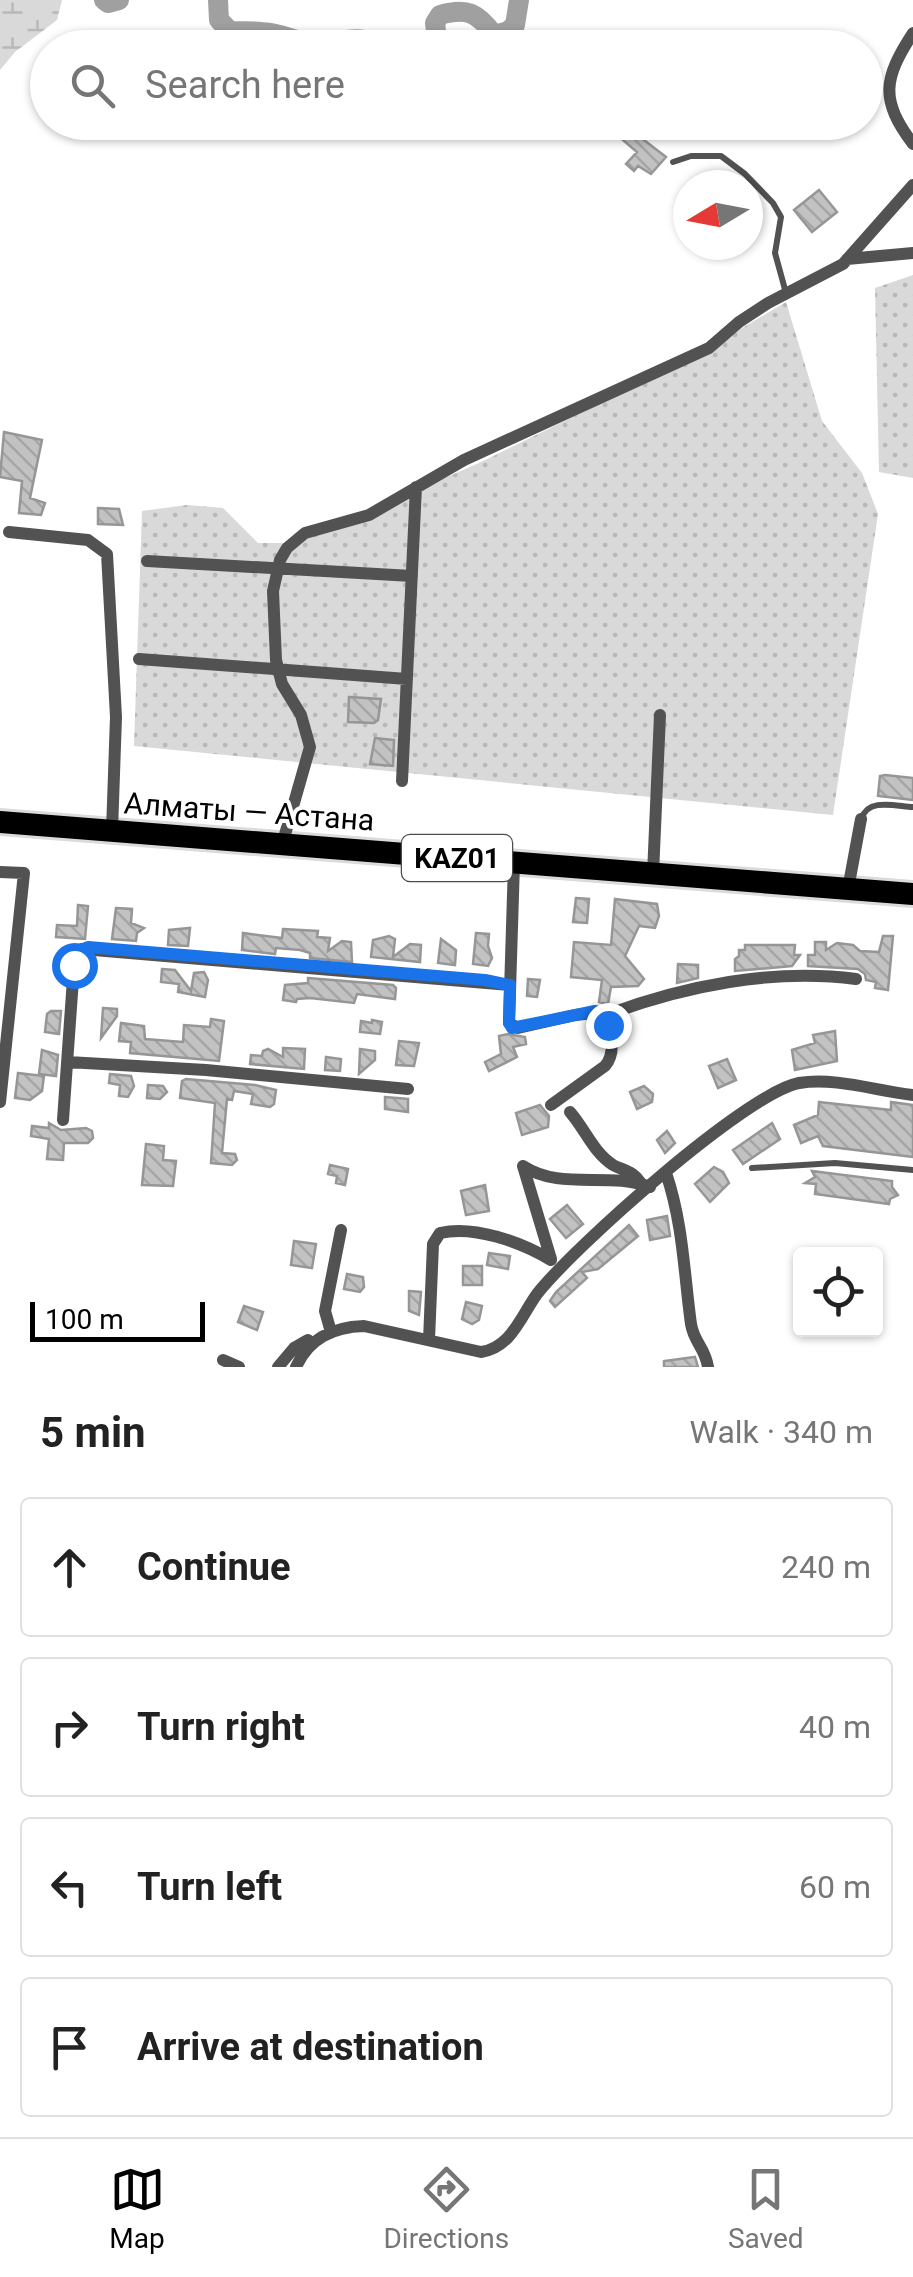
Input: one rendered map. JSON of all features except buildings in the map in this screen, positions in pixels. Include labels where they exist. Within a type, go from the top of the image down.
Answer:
[{"type":"highway","name":"Алматы — Астана","points":[[0,822],[913,894]]},
{"type":"street","points":[[913,33],[892,75],[888,100],[894,118],[913,144]]},
{"type":"street","points":[[848,260],[913,184]]},
{"type":"street","points":[[282,844],[310,748],[301,716],[282,684],[273,612],[277,570],[296,538],[316,528],[369,515],[464,460],[709,348],[739,322],[848,260],[913,253]]},
{"type":"street","points":[[402,781],[416,486]]},
{"type":"street","points":[[9,532],[88,540],[107,554],[116,717],[112,831]]},
{"type":"street","points":[[147,561],[412,576]]},
{"type":"street","points":[[140,658],[407,678]]},
{"type":"street","points":[[653,874],[660,716]]},
{"type":"street","points":[[848,889],[861,819]]},
{"type":"street","points":[[514,863],[509,1023],[512,1028],[595,1011],[606,1015],[638,1002],[761,978],[814,974],[856,979]]},
{"type":"street","points":[[0,872],[24,872],[0,1102]]},
{"type":"street","points":[[63,1120],[76,954],[88,947],[510,985]]},
{"type":"street","points":[[551,1105],[611,1060],[613,1048],[606,1015]]},
{"type":"street","points":[[68,1062],[206,1070],[408,1090]]},
{"type":"street","points":[[296,1367],[304,1350],[316,1340],[330,1332],[364,1326],[481,1352],[494,1350],[509,1336],[554,1266],[645,1185],[780,1088],[822,1082],[913,1095]]},
{"type":"street","points":[[570,1112],[594,1148],[645,1185]]},
{"type":"street","points":[[554,1266],[522,1166],[550,1179],[645,1185]]},
{"type":"street","points":[[666,1173],[679,1220],[694,1336],[706,1351],[708,1367]]},
{"type":"street","points":[[330,1332],[325,1311],[341,1230]]},
{"type":"street","points":[[429,1340],[433,1244],[440,1233],[467,1230],[520,1245],[554,1266]]},
{"type":"street","points":[[278,1367],[300,1343],[316,1340]]},
{"type":"street","points":[[222,1360],[239,1367]]},
{"type":"lane","points":[[673,162],[690,156],[720,156],[745,174],[773,203],[781,217],[775,252],[787,294]]},
{"type":"lane","points":[[861,819],[870,806],[913,806]]},
{"type":"lane","points":[[752,1168],[835,1164],[913,1170]]},
{"type":"green space","points":[[0,0],[62,0],[57,20],[44,30],[30,30],[30,41],[0,70]]},
{"type":"green space","points":[[913,275],[913,478],[879,472],[875,288]]},
{"type":"green space","points":[[786,302],[822,421],[862,473],[878,514],[833,815],[134,746],[142,511],[187,505],[223,508],[258,543],[295,543],[479,463],[685,362]]},
{"type":"waterway","points":[[104,0],[119,0]]},
{"type":"waterway","points":[[218,0],[219,20],[229,30]]},
{"type":"waterway","points":[[509,30],[515,25],[519,0]]},
{"type":"waterway","points":[[436,30],[440,15],[458,12],[471,14],[490,30]]},
{"type":"route","points":[[74,965],[78,951],[88,947],[485,980],[510,985],[512,1028],[595,1011],[606,1015],[608,1025]]}]
